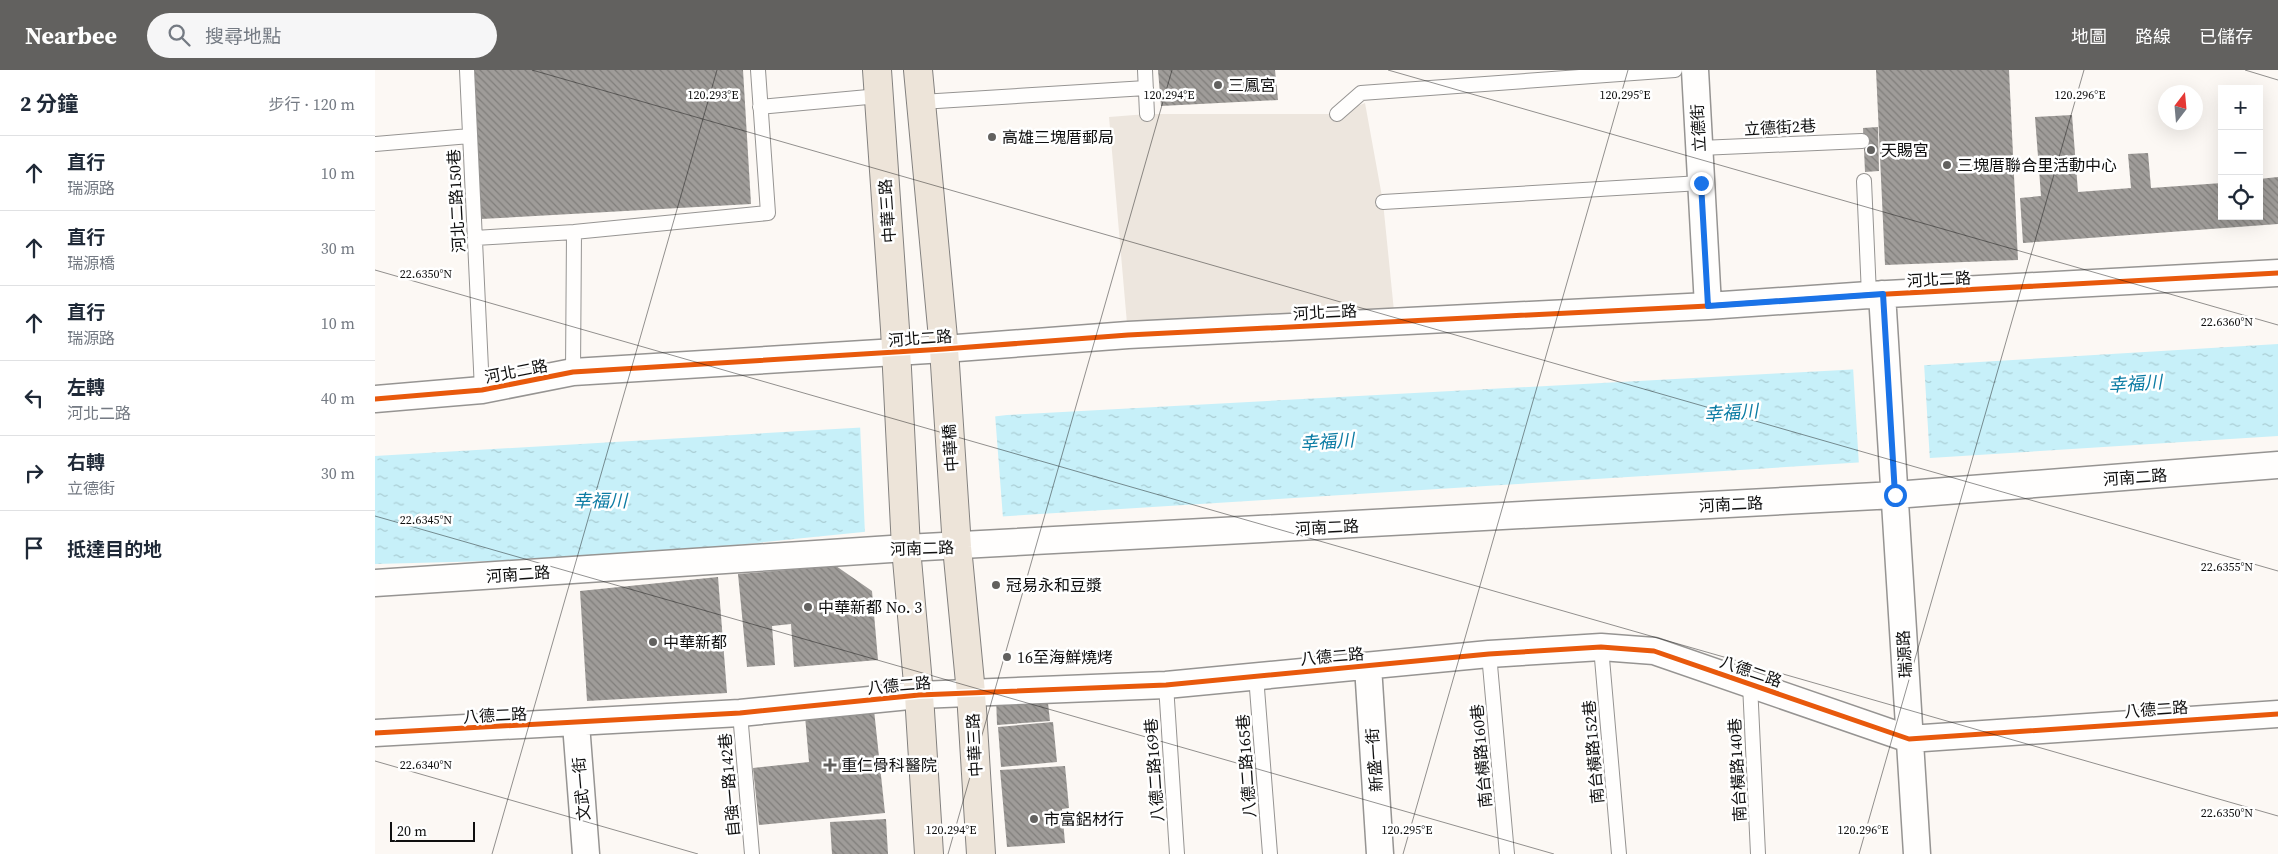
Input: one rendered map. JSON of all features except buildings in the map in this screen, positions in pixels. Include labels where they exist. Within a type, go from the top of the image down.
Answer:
[{"type":"main road","points":[[918,70],[944,350]]},
{"type":"main road","name":"中華三路","points":[[878,83],[896,352]]},
{"type":"main road","name":"中華橋","points":[[944,350],[957,547]]},
{"type":"main road","points":[[896,352],[906,548],[919,696],[929,854]]},
{"type":"main road","name":"中華三路","points":[[957,547],[971,693],[981,854]]},
{"type":"street","name":"立德街","points":[[1695,70],[1708,306]]},
{"type":"street","name":"河北二路","points":[[375,398],[482,390],[573,372],[944,350],[1138,334],[1708,306],[1876,294],[2278,273]]},
{"type":"street","name":"瑞源路","points":[[1876,294],[1884,321],[1917,854]]},
{"type":"street","name":"河南二路","points":[[375,583],[906,548],[957,547],[1895,495],[2278,465]]},
{"type":"street","name":"八德二路","points":[[375,733],[576,724],[740,713],[919,696],[1166,685],[1489,654],[1601,647],[1653,651],[1909,739],[2278,714]]},
{"type":"street","name":"新盛一街","points":[[1368,666],[1380,854]]},
{"type":"street","name":"文武一街","points":[[576,724],[586,854]]},
{"type":"lane","name":"河北二路150巷","points":[[467,70],[482,390]]},
{"type":"lane","points":[[475,238],[574,232],[768,213],[757,70]]},
{"type":"lane","points":[[1145,70],[1147,114]]},
{"type":"lane","points":[[1337,114],[1361,92],[1675,70]]},
{"type":"lane","points":[[760,107],[878,83]]},
{"type":"lane","points":[[921,102],[1146,88]]},
{"type":"lane","points":[[375,144],[470,136]]},
{"type":"lane","name":"立德街2巷","points":[[1699,148],[1862,141]]},
{"type":"lane","points":[[1864,181],[1876,294]]},
{"type":"lane","points":[[1383,202],[1701,183]]},
{"type":"lane","points":[[573,372],[574,232]]},
{"type":"lane","name":"南台橫路152巷","points":[[1601,647],[1619,854]]},
{"type":"lane","name":"南台橫路160巷","points":[[1489,654],[1507,854]]},
{"type":"lane","name":"八德二路165巷","points":[[1256,676],[1270,854]]},
{"type":"lane","name":"南台橫路140巷","points":[[1750,684],[1758,854]]},
{"type":"lane","name":"八德二路169巷","points":[[1166,685],[1177,854]]},
{"type":"lane","name":"自強一路142巷","points":[[740,713],[752,854]]},
{"type":"shaded area","points":[[1365,103],[1383,202],[1395,321],[1128,335],[1109,117],[1147,114],[1337,114]]},
{"type":"water","name":"幸福川","points":[[2278,344],[2278,436],[962,519],[873,531],[609,558],[375,564],[375,456],[939,423],[1007,415],[1861,369]]},
{"type":"pier","points":[[1924,363],[1930,461],[1859,466],[1853,367]]},
{"type":"pier","points":[[995,414],[1003,518],[962,521],[865,534],[860,424],[939,420]]},
{"type":"cycle path","points":[[375,399],[482,390],[573,372],[944,349],[1128,335],[1708,306],[1869,295],[2278,273]]},
{"type":"cycle path","points":[[375,733],[740,713],[919,695],[1166,685],[1489,654],[1601,647],[1654,651],[1909,739],[2278,714]]},
{"type":"place","name":"三鳳宮","points":[[1218,85]]},
{"type":"place","name":"高雄三塊厝郵局","points":[[992,137]]},
{"type":"place","name":"天賜宮","points":[[1871,150]]},
{"type":"place","name":"三塊厝聯合里活動中心","points":[[1947,165]]},
{"type":"place","name":"冠易永和豆漿","points":[[996,585]]},
{"type":"place","name":"中華新都 No. 3","points":[[808,607]]},
{"type":"place","name":"中華新都","points":[[653,642]]},
{"type":"place","name":"16至海鮮燒烤","points":[[1007,657]]},
{"type":"place","name":"重仁骨科醫院","points":[[830,765]]},
{"type":"place","name":"市富鋁材行","points":[[1034,819]]},
{"type":"route","points":[[1701,183],[1708,306],[1883,294],[1895,495]]}]
